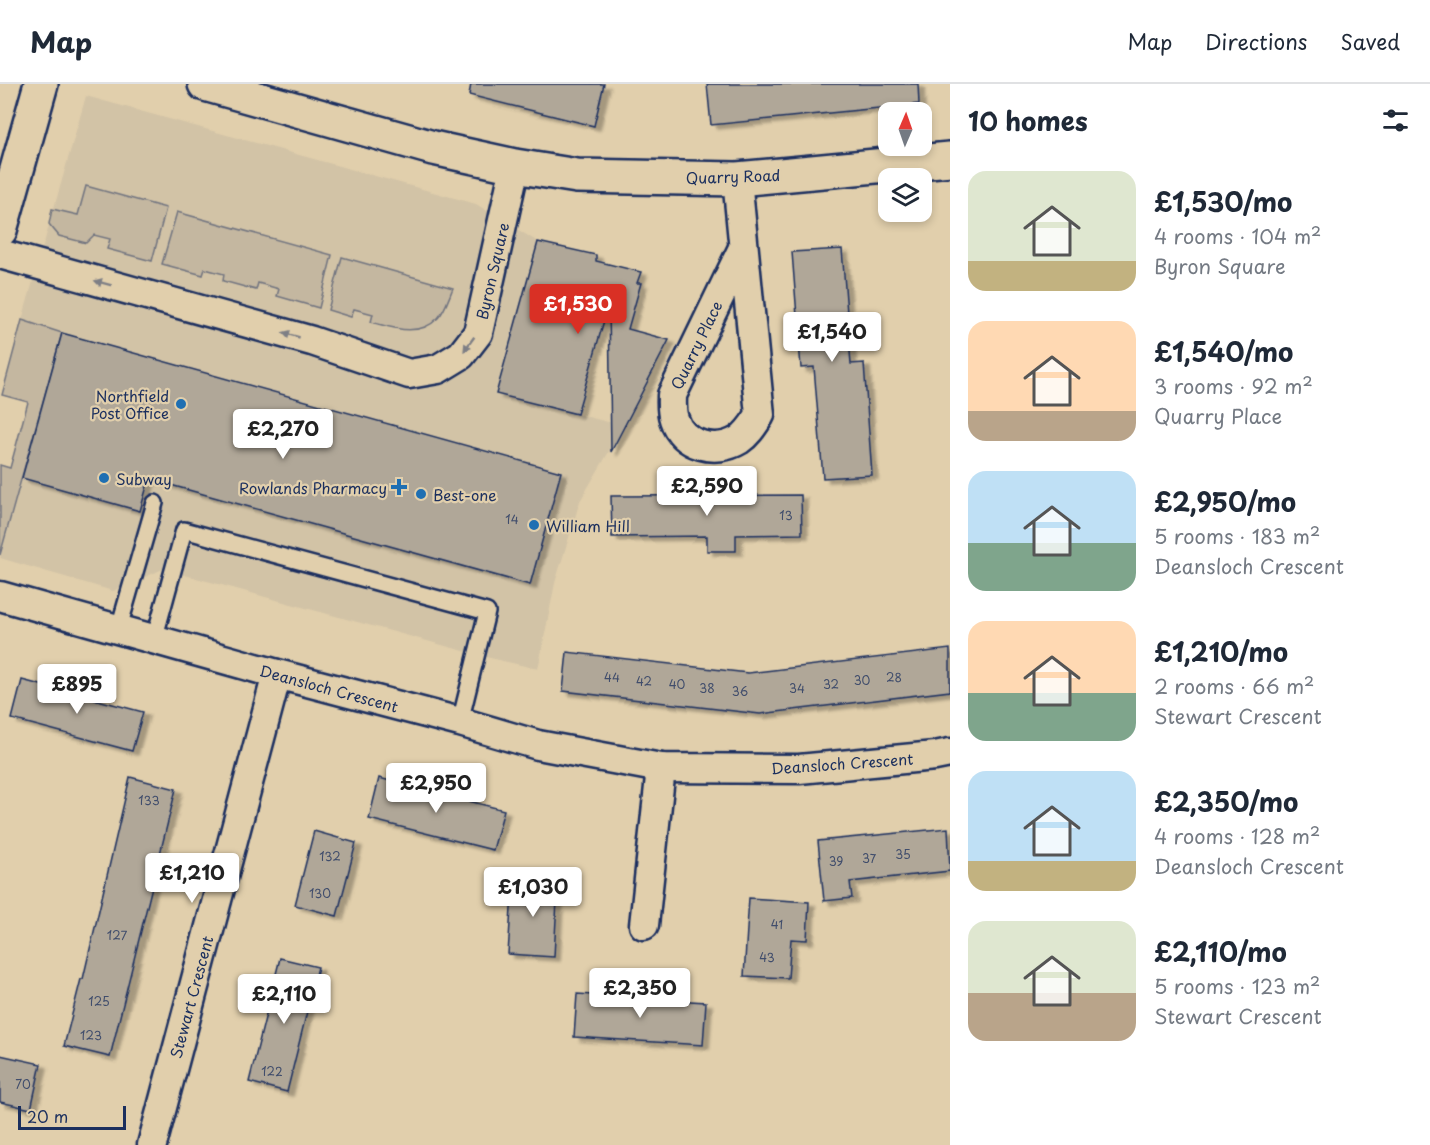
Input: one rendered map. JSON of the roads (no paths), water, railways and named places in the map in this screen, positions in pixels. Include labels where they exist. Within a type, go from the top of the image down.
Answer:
[{"type":"street","points":[[0,230],[41,84]]},
{"type":"street","points":[[205,84],[433,148],[515,166]]},
{"type":"street","name":"Quarry Road","points":[[515,166],[577,176],[737,179],[950,159]]},
{"type":"street","name":"Byron Square","points":[[0,254],[312,341],[409,374],[438,369],[461,356],[478,333],[515,166]]},
{"type":"street","name":"Quarry Place","points":[[737,179],[742,250],[760,415],[751,429],[740,439],[728,446],[714,448],[700,445],[680,431],[671,408],[672,395],[742,250]]},
{"type":"street","name":"Deansloch Crescent","points":[[0,596],[538,745],[661,768],[799,769],[950,753]]},
{"type":"street","name":"Stewart Crescent","points":[[152,1145],[277,674]]},
{"type":"street","points":[[644,925],[661,768]]},
{"type":"lane","points":[[118,630],[155,503]]},
{"type":"lane","points":[[154,640],[184,530],[487,612],[460,722]]},
{"type":"place","name":"Northfield Post Office","points":[[181,404]]},
{"type":"place","name":"Subway","points":[[104,478]]},
{"type":"place","name":"Rowlands Pharmacy","points":[[399,487]]},
{"type":"place","name":"Best-one","points":[[421,494]]},
{"type":"place","name":"William Hill","points":[[534,525]]}]
